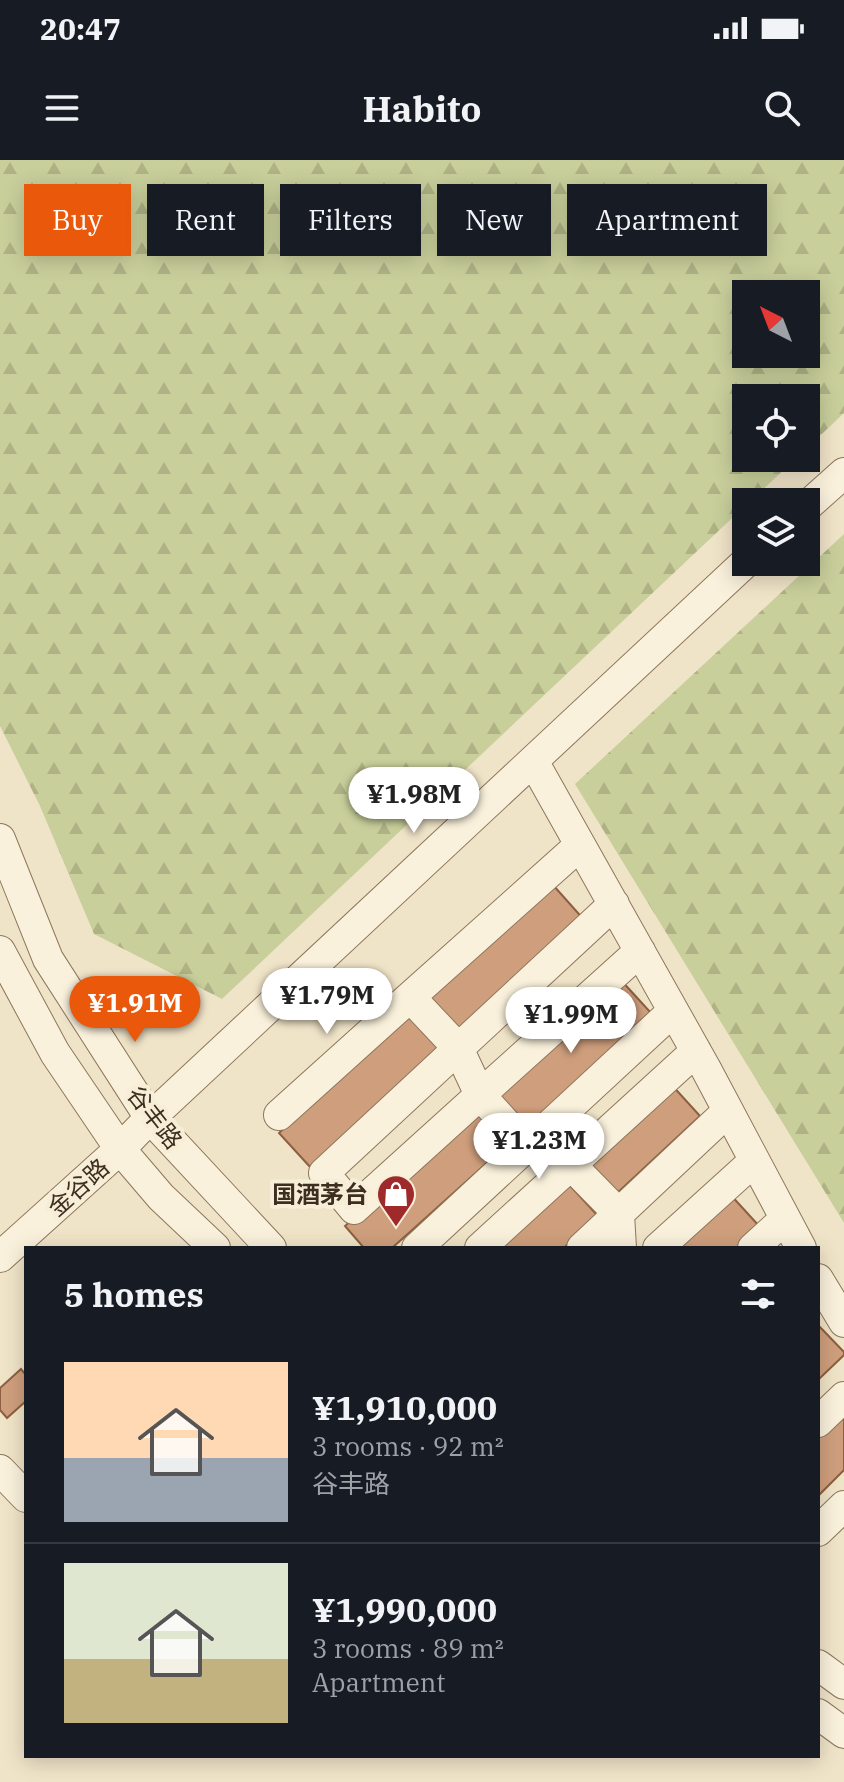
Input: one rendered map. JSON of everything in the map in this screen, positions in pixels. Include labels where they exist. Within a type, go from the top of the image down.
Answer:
[{"type":"street","points":[[820,494],[844,473]]},
{"type":"street","name":"金谷路","points":[[0,1257],[120,1149],[732,575]]},
{"type":"street","points":[[533,761],[696,1051],[800,1246]]},
{"type":"street","name":"谷丰路","points":[[0,839],[48,959],[150,1118],[269,1246]]},
{"type":"street","points":[[279,1115],[580,845]]},
{"type":"street","points":[[614,904],[324,1173],[354,1209],[640,951]]},
{"type":"street","name":"谷丰路","points":[[0,951],[55,1053],[120,1149],[161,1197],[213,1246]]},
{"type":"street","points":[[410,997],[458,1048],[480,1095],[527,1147],[571,1165],[619,1214],[621,1246]]},
{"type":"street","points":[[419,1246],[673,1011]]},
{"type":"street","points":[[482,1246],[696,1051]]},
{"type":"street","points":[[584,1246],[728,1111]]},
{"type":"street","points":[[660,1246],[754,1161]]},
{"type":"street","points":[[755,1246],[785,1219]]},
{"type":"street","points":[[820,1420],[844,1397]]},
{"type":"street","points":[[0,1470],[24,1495]]},
{"type":"street","points":[[820,1529],[844,1506]]},
{"type":"street","points":[[820,1666],[844,1684]]},
{"type":"street","points":[[820,1715],[844,1733]]},
{"type":"green space","points":[[0,160],[844,160],[844,413],[820,436],[820,384],[732,384],[732,472],[781,472],[765,488],[732,488],[732,518],[222,999],[94,934],[40,806],[0,726]]},
{"type":"green space","points":[[844,534],[844,1223],[575,784],[799,576],[820,576],[820,556]]},
{"type":"building","points":[[553,885],[586,922],[459,1034],[426,998]]},
{"type":"building","points":[[619,978],[651,1013],[523,1131],[490,1096]]},
{"type":"building","points":[[407,1014],[440,1049],[311,1168],[279,1133]]},
{"type":"building","points":[[669,1082],[700,1116],[614,1196],[583,1161]]},
{"type":"building","points":[[475,1109],[507,1145],[394,1246],[362,1246],[345,1226]]},
{"type":"building","points":[[565,1180],[598,1216],[566,1246],[494,1246]]},
{"type":"building","points":[[728,1192],[760,1227],[740,1246],[669,1246]]},
{"type":"building","points":[[820,1327],[844,1352],[820,1378]]},
{"type":"building","points":[[21,1369],[24,1373],[24,1403],[7,1418],[0,1410],[0,1388]]},
{"type":"building","points":[[844,1412],[844,1470],[820,1494],[820,1435]]},
{"type":"place","name":"国酒茅台","points":[[396,1228]]}]
